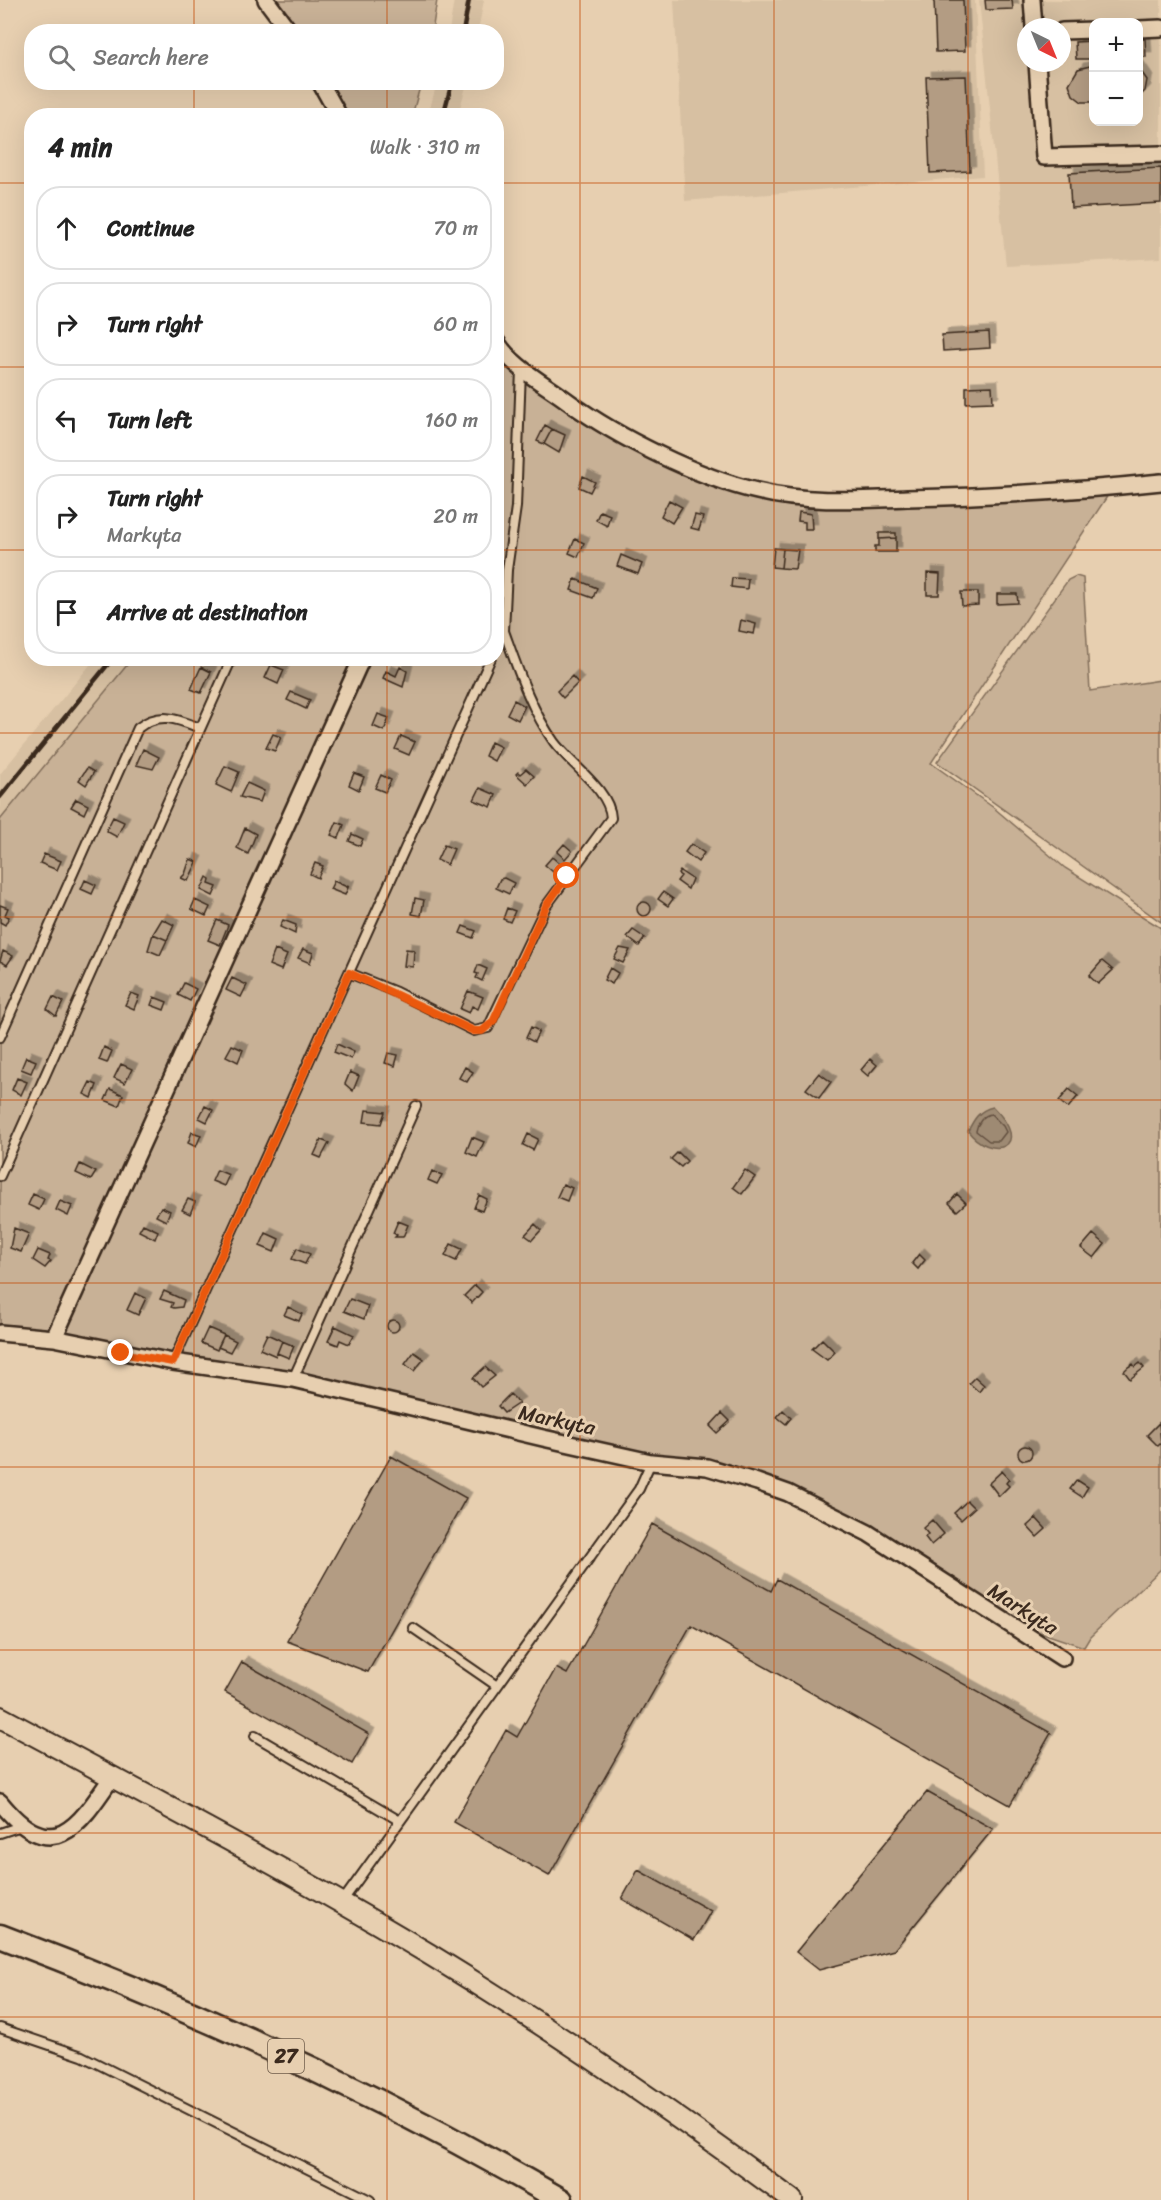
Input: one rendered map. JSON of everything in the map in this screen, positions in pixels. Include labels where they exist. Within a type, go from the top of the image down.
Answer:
[{"type":"main road","points":[[0,1717],[342,1903],[431,1955],[620,2078],[792,2200]]},
{"type":"main road","name":"27","points":[[0,1936],[166,2002],[290,2057],[424,2124],[561,2200]]},
{"type":"street","points":[[266,0],[284,24]]},
{"type":"street","points":[[1032,0],[1033,18]]},
{"type":"street","points":[[1143,28],[1161,28]]},
{"type":"street","points":[[1071,31],[1089,30]]},
{"type":"street","points":[[1038,72],[1044,157],[1161,154]]},
{"type":"street","points":[[324,90],[335,108]]},
{"type":"street","points":[[504,354],[521,369],[601,423],[695,471],[758,492],[834,500],[973,497],[1161,482]]},
{"type":"street","points":[[54,1338],[358,666]]},
{"type":"street","name":"Markyta","points":[[0,1333],[54,1338],[173,1362],[293,1378],[524,1434],[651,1461],[707,1467],[788,1493],[868,1533],[1062,1658]]},
{"type":"street","points":[[0,1802],[21,1826],[46,1835],[56,1835],[73,1828],[86,1815],[112,1777]]},
{"type":"lane","points":[[349,973],[474,1031],[488,1028],[546,906],[611,818],[607,799],[553,741],[534,707],[504,631],[507,570],[516,507],[521,369]]},
{"type":"lane","points":[[0,1176],[228,666]]},
{"type":"lane","points":[[173,1362],[487,666]]},
{"type":"lane","points":[[0,1037],[138,728],[148,720],[162,716],[174,717],[200,728]]},
{"type":"lane","points":[[293,1378],[416,1106]]},
{"type":"lane","points":[[342,1903],[639,1489],[651,1461]]},
{"type":"lane","points":[[413,1628],[497,1686]]},
{"type":"lane","points":[[255,1736],[400,1821]]},
{"type":"lane","points":[[0,1833],[21,1826]]},
{"type":"lane","points":[[0,2028],[98,2064],[370,2200]]},
{"type":"shaded area","points":[[273,0],[437,0],[433,24],[291,24]]},
{"type":"shaded area","points":[[454,0],[484,0],[479,24],[450,24]]},
{"type":"shaded area","points":[[674,0],[975,0],[983,176],[685,201]]},
{"type":"shaded area","points":[[979,0],[1161,0],[1161,258],[1006,266]]},
{"type":"shaded area","points":[[331,90],[419,90],[414,108],[343,108]]},
{"type":"shaded area","points":[[435,90],[465,90],[460,108],[430,108]]},
{"type":"shaded area","points":[[504,350],[521,369],[695,471],[802,499],[1114,486],[931,763],[994,808],[1065,868],[1161,928],[1161,1569],[1090,1637],[1084,1647],[998,1618],[788,1493],[293,1379],[0,1333],[0,820],[126,666],[504,666]]},
{"type":"shaded area","points":[[1076,576],[1083,578],[1090,691],[1161,680],[1161,922],[937,762],[1068,580]]},
{"type":"shaded area","points":[[89,666],[126,666],[0,820],[0,774]]},
{"type":"water","points":[[993,1107],[1005,1122],[1010,1133],[1010,1141],[1004,1146],[987,1146],[968,1131],[984,1110]]},
{"type":"building","points":[[934,0],[963,0],[965,51],[936,52]]},
{"type":"building","points":[[985,0],[1012,0],[1013,9],[986,10]]},
{"type":"building","points":[[1143,39],[1145,39],[1146,57],[1143,57]]},
{"type":"building","points":[[1089,41],[1089,59],[1076,59],[1075,42]]},
{"type":"building","points":[[1089,66],[1089,102],[1082,102],[1073,95],[1069,84],[1078,69]]},
{"type":"building","points":[[1143,74],[1147,80],[1143,93]]},
{"type":"building","points":[[966,76],[970,171],[930,173],[926,77]]},
{"type":"building","points":[[1161,168],[1161,203],[1071,208],[1069,173]]},
{"type":"building","points":[[989,332],[990,348],[943,351],[942,335]]},
{"type":"building","points":[[992,386],[993,402],[966,403],[966,387]]},
{"type":"building","points":[[545,425],[552,429],[544,444],[537,441]]},
{"type":"building","points":[[552,429],[565,435],[559,453],[544,444]]},
{"type":"building","points":[[583,476],[595,482],[590,492],[579,487]]},
{"type":"building","points":[[669,500],[682,507],[672,523],[661,516]]},
{"type":"building","points":[[600,511],[610,515],[607,526],[596,520]]},
{"type":"building","points":[[799,512],[811,514],[812,529],[805,529],[805,522],[798,521]]},
{"type":"building","points":[[695,515],[703,517],[699,530],[691,528]]},
{"type":"building","points":[[879,533],[896,533],[896,538],[879,539]]},
{"type":"building","points":[[896,538],[896,552],[875,552],[875,546],[879,546],[879,539]]},
{"type":"building","points":[[575,539],[584,543],[578,557],[569,553]]},
{"type":"building","points":[[774,548],[783,549],[781,568],[772,567]]},
{"type":"building","points":[[783,549],[798,550],[795,569],[781,568]]},
{"type":"building","points":[[621,555],[642,564],[638,574],[617,566]]},
{"type":"building","points":[[927,573],[940,574],[939,595],[927,595]]},
{"type":"building","points":[[732,578],[748,579],[747,589],[731,587]]},
{"type":"building","points":[[575,579],[597,588],[593,598],[571,590]]},
{"type":"building","points":[[961,592],[978,592],[978,605],[962,606]]},
{"type":"building","points":[[997,594],[1017,594],[1018,603],[997,604]]},
{"type":"building","points":[[741,620],[756,624],[754,634],[739,631]]},
{"type":"building","points":[[271,666],[284,670],[278,684],[265,678]]},
{"type":"building","points":[[201,667],[211,672],[201,693],[191,689]]},
{"type":"building","points":[[400,667],[407,671],[403,687],[383,678],[386,671],[396,676]]},
{"type":"building","points":[[572,676],[578,683],[563,698],[557,691]]},
{"type":"building","points":[[291,692],[310,700],[306,709],[287,700]]},
{"type":"building","points":[[514,700],[525,706],[518,720],[507,714]]},
{"type":"building","points":[[378,714],[389,718],[384,731],[373,726]]},
{"type":"building","points":[[273,734],[281,737],[275,751],[266,748]]},
{"type":"building","points":[[401,736],[415,742],[409,755],[395,749]]},
{"type":"building","points":[[491,742],[501,747],[494,761],[485,756]]},
{"type":"building","points":[[143,749],[159,757],[153,769],[136,765]]},
{"type":"building","points":[[225,766],[239,772],[231,792],[216,785]]},
{"type":"building","points":[[87,768],[94,772],[86,785],[79,780]]},
{"type":"building","points":[[526,769],[534,776],[527,784],[516,774]]},
{"type":"building","points":[[354,773],[364,777],[359,790],[349,785]]},
{"type":"building","points":[[381,775],[391,780],[385,792],[375,788]]},
{"type":"building","points":[[247,783],[264,791],[260,802],[240,797]]},
{"type":"building","points":[[480,788],[496,795],[491,807],[474,800]]},
{"type":"building","points":[[76,799],[88,805],[84,814],[71,807]]},
{"type":"building","points":[[113,817],[124,822],[117,837],[106,831]]},
{"type":"building","points":[[337,822],[344,825],[339,838],[331,835]]},
{"type":"building","points":[[245,828],[256,834],[248,854],[237,848]]},
{"type":"building","points":[[352,834],[363,839],[360,846],[349,841]]},
{"type":"building","points":[[564,844],[572,851],[565,859],[557,852]]},
{"type":"building","points":[[691,844],[704,853],[698,862],[685,852]]},
{"type":"building","points":[[444,845],[454,849],[447,865],[437,860]]},
{"type":"building","points":[[44,854],[61,861],[57,870],[40,863]]},
{"type":"building","points":[[552,857],[560,864],[553,872],[545,865]]},
{"type":"building","points":[[190,859],[197,862],[188,881],[181,878],[185,874]]},
{"type":"building","points":[[315,863],[323,866],[318,878],[310,874]]},
{"type":"building","points":[[680,871],[692,879],[688,889],[677,881],[681,876],[678,874]]},
{"type":"building","points":[[207,877],[210,879],[209,884],[217,887],[213,896],[201,890]]},
{"type":"building","points":[[504,878],[514,883],[509,894],[496,888],[500,879]]},
{"type":"building","points":[[85,880],[96,885],[92,894],[81,889]]},
{"type":"building","points":[[334,881],[347,887],[349,885],[345,895],[330,889]]},
{"type":"building","points":[[663,892],[673,899],[668,906],[658,899]]},
{"type":"building","points":[[415,898],[424,900],[421,916],[412,914]]},
{"type":"building","points":[[195,900],[210,907],[206,916],[191,909]]},
{"type":"building","points":[[641,902],[647,902],[651,909],[647,916],[641,916],[637,912],[637,906]]},
{"type":"building","points":[[0,905],[8,908],[5,915],[9,917],[5,925],[0,922]]},
{"type":"building","points":[[507,908],[515,911],[510,922],[503,919]]},
{"type":"building","points":[[162,919],[174,925],[167,940],[153,934]]},
{"type":"building","points":[[217,920],[228,925],[220,945],[208,940]]},
{"type":"building","points":[[283,920],[296,925],[295,934],[280,927]]},
{"type":"building","points":[[463,926],[476,931],[473,938],[460,933]]},
{"type":"building","points":[[633,930],[645,938],[639,946],[627,937]]},
{"type":"building","points":[[153,934],[167,940],[160,955],[148,950]]},
{"type":"building","points":[[620,948],[630,950],[623,963],[614,959]]},
{"type":"building","points":[[303,949],[313,953],[310,963],[298,958]]},
{"type":"building","points":[[406,949],[414,950],[413,967],[404,966]]},
{"type":"building","points":[[275,950],[287,955],[281,970],[269,965]]},
{"type":"building","points":[[3,951],[13,956],[7,965],[0,961]]},
{"type":"building","points":[[1102,961],[1113,970],[1098,984],[1089,976]]},
{"type":"building","points":[[478,965],[487,969],[482,981],[476,978]]},
{"type":"building","points":[[610,968],[618,973],[612,984],[604,980]]},
{"type":"building","points":[[232,978],[247,985],[241,997],[226,990]]},
{"type":"building","points":[[184,983],[196,989],[190,1001],[178,995]]},
{"type":"building","points":[[468,991],[483,997],[478,1009],[472,1006],[469,1013],[460,1009]]},
{"type":"building","points":[[131,993],[139,996],[134,1009],[125,1005]]},
{"type":"building","points":[[53,997],[63,1002],[56,1016],[47,1009]]},
{"type":"building","points":[[154,997],[167,1002],[164,1010],[151,1005]]},
{"type":"building","points":[[531,1027],[539,1031],[534,1042],[526,1038]]},
{"type":"building","points":[[337,1044],[354,1052],[351,1059],[334,1052]]},
{"type":"building","points":[[232,1045],[243,1050],[238,1062],[226,1056]]},
{"type":"building","points":[[104,1047],[112,1051],[107,1063],[99,1060]]},
{"type":"building","points":[[388,1053],[398,1055],[395,1066],[385,1063]]},
{"type":"building","points":[[26,1057],[36,1061],[31,1073],[21,1069]]},
{"type":"building","points":[[870,1059],[877,1065],[868,1076],[861,1070]]},
{"type":"building","points":[[121,1064],[132,1069],[125,1083],[114,1078]]},
{"type":"building","points":[[465,1067],[473,1072],[467,1082],[459,1078]]},
{"type":"building","points":[[350,1072],[359,1076],[353,1091],[345,1084]]},
{"type":"building","points":[[819,1073],[831,1082],[819,1098],[806,1089]]},
{"type":"building","points":[[17,1078],[27,1082],[21,1095],[12,1090]]},
{"type":"building","points":[[90,1082],[97,1085],[92,1098],[84,1094]]},
{"type":"building","points":[[110,1089],[123,1095],[119,1106],[105,1100]]},
{"type":"building","points":[[1069,1089],[1078,1096],[1068,1108],[1059,1101]]},
{"type":"building","points":[[205,1106],[213,1110],[207,1122],[199,1118]]},
{"type":"building","points":[[366,1110],[385,1112],[381,1124],[364,1122]]},
{"type":"building","points":[[192,1132],[201,1135],[196,1147],[188,1143]]},
{"type":"building","points":[[528,1134],[538,1139],[533,1150],[523,1145]]},
{"type":"building","points":[[472,1137],[484,1142],[477,1157],[466,1152]]},
{"type":"building","points":[[321,1140],[329,1143],[321,1158],[314,1155]]},
{"type":"building","points":[[678,1152],[687,1161],[681,1167],[671,1159]]},
{"type":"building","points":[[80,1164],[96,1172],[91,1180],[76,1173]]},
{"type":"building","points":[[217,1170],[229,1175],[224,1186],[212,1181]]},
{"type":"building","points":[[745,1170],[755,1177],[742,1194],[733,1187]]},
{"type":"building","points":[[432,1171],[442,1175],[437,1184],[428,1180]]},
{"type":"building","points":[[563,1184],[572,1188],[567,1201],[557,1197]]},
{"type":"building","points":[[33,1194],[44,1199],[39,1210],[28,1205]]},
{"type":"building","points":[[957,1194],[966,1203],[957,1211],[949,1203]]},
{"type":"building","points":[[479,1195],[487,1199],[482,1211],[474,1208]]},
{"type":"building","points":[[188,1199],[195,1202],[190,1214],[182,1210]]},
{"type":"building","points":[[60,1201],[72,1206],[68,1216],[56,1210]]},
{"type":"building","points":[[161,1207],[170,1211],[166,1221],[156,1216]]},
{"type":"building","points":[[398,1221],[408,1225],[403,1237],[395,1237],[397,1235],[393,1233]]},
{"type":"building","points":[[143,1224],[158,1231],[155,1239],[139,1231]]},
{"type":"building","points":[[535,1224],[541,1230],[532,1240],[525,1235]]},
{"type":"building","points":[[14,1228],[29,1234],[21,1252],[10,1248]]},
{"type":"building","points":[[266,1233],[279,1239],[274,1252],[260,1246]]},
{"type":"building","points":[[1093,1234],[1105,1244],[1094,1258],[1081,1248]]},
{"type":"building","points":[[451,1244],[462,1249],[456,1261],[445,1256]]},
{"type":"building","points":[[297,1248],[310,1254],[305,1264],[292,1259]]},
{"type":"building","points":[[38,1250],[50,1255],[48,1260],[51,1261],[45,1268],[33,1260]]},
{"type":"building","points":[[919,1254],[925,1260],[918,1269],[912,1263]]},
{"type":"building","points":[[475,1285],[482,1292],[472,1303],[464,1296]]},
{"type":"building","points":[[164,1291],[184,1300],[182,1307],[171,1307],[173,1303],[160,1299]]},
{"type":"building","points":[[135,1293],[146,1298],[138,1315],[127,1310]]},
{"type":"building","points":[[350,1299],[368,1306],[364,1319],[344,1311]]},
{"type":"building","points":[[288,1307],[302,1314],[299,1321],[284,1315]]},
{"type":"building","points":[[395,1320],[399,1326],[395,1332],[391,1332],[387,1324]]},
{"type":"building","points":[[335,1326],[354,1335],[349,1344],[340,1340],[338,1345],[328,1341]]},
{"type":"building","points":[[208,1328],[224,1335],[217,1350],[201,1343]]},
{"type":"building","points":[[267,1334],[282,1341],[276,1356],[260,1349]]},
{"type":"building","points":[[224,1335],[236,1341],[230,1352],[218,1347]]},
{"type":"building","points":[[822,1339],[835,1352],[827,1360],[812,1349]]},
{"type":"building","points":[[282,1341],[294,1346],[289,1358],[277,1353]]},
{"type":"building","points":[[414,1352],[424,1359],[414,1371],[405,1364]]},
{"type":"building","points":[[1140,1363],[1144,1368],[1130,1379],[1124,1371],[1133,1364],[1135,1367]]},
{"type":"building","points":[[485,1367],[495,1376],[481,1387],[473,1378]]},
{"type":"building","points":[[975,1377],[984,1385],[979,1392],[969,1383]]},
{"type":"building","points":[[510,1394],[519,1403],[504,1413],[498,1406]]},
{"type":"building","points":[[783,1410],[791,1418],[786,1424],[777,1417]]},
{"type":"building","points":[[722,1413],[730,1421],[717,1433],[710,1426]]},
{"type":"building","points":[[1159,1423],[1161,1443],[1158,1446],[1147,1435]]},
{"type":"building","points":[[1022,1446],[1028,1446],[1032,1453],[1028,1460],[1022,1460],[1018,1456],[1018,1450]]},
{"type":"building","points":[[391,1456],[466,1498],[368,1672],[287,1641]]},
{"type":"building","points":[[1002,1471],[1009,1479],[1006,1483],[1009,1486],[999,1496],[989,1483]]},
{"type":"building","points":[[1077,1480],[1088,1487],[1082,1497],[1070,1489]]},
{"type":"building","points":[[967,1501],[974,1508],[961,1520],[954,1513]]},
{"type":"building","points":[[1036,1518],[1046,1529],[1037,1537],[1027,1526]]},
{"type":"building","points":[[932,1520],[944,1534],[931,1545],[925,1537],[928,1534],[923,1528]]},
{"type":"building","points":[[652,1524],[771,1591],[777,1579],[1051,1733],[1010,1805],[691,1625],[549,1876],[454,1822],[506,1730],[517,1737],[556,1668],[567,1674]]},
{"type":"building","points":[[242,1662],[369,1734],[352,1764],[225,1692]]},
{"type":"building","points":[[927,1792],[993,1829],[894,1950],[819,1970],[796,1952]]},
{"type":"building","points":[[638,1870],[711,1911],[694,1940],[622,1899]]},
{"type":"railway","points":[[464,24],[469,0]]},
{"type":"railway","points":[[445,108],[450,90]]},
{"type":"railway","points":[[0,797],[106,666]]},
{"type":"route","points":[[121,1353],[173,1362],[349,973],[396,992],[474,1031],[482,1031],[493,1022],[546,906],[567,876]]}]
